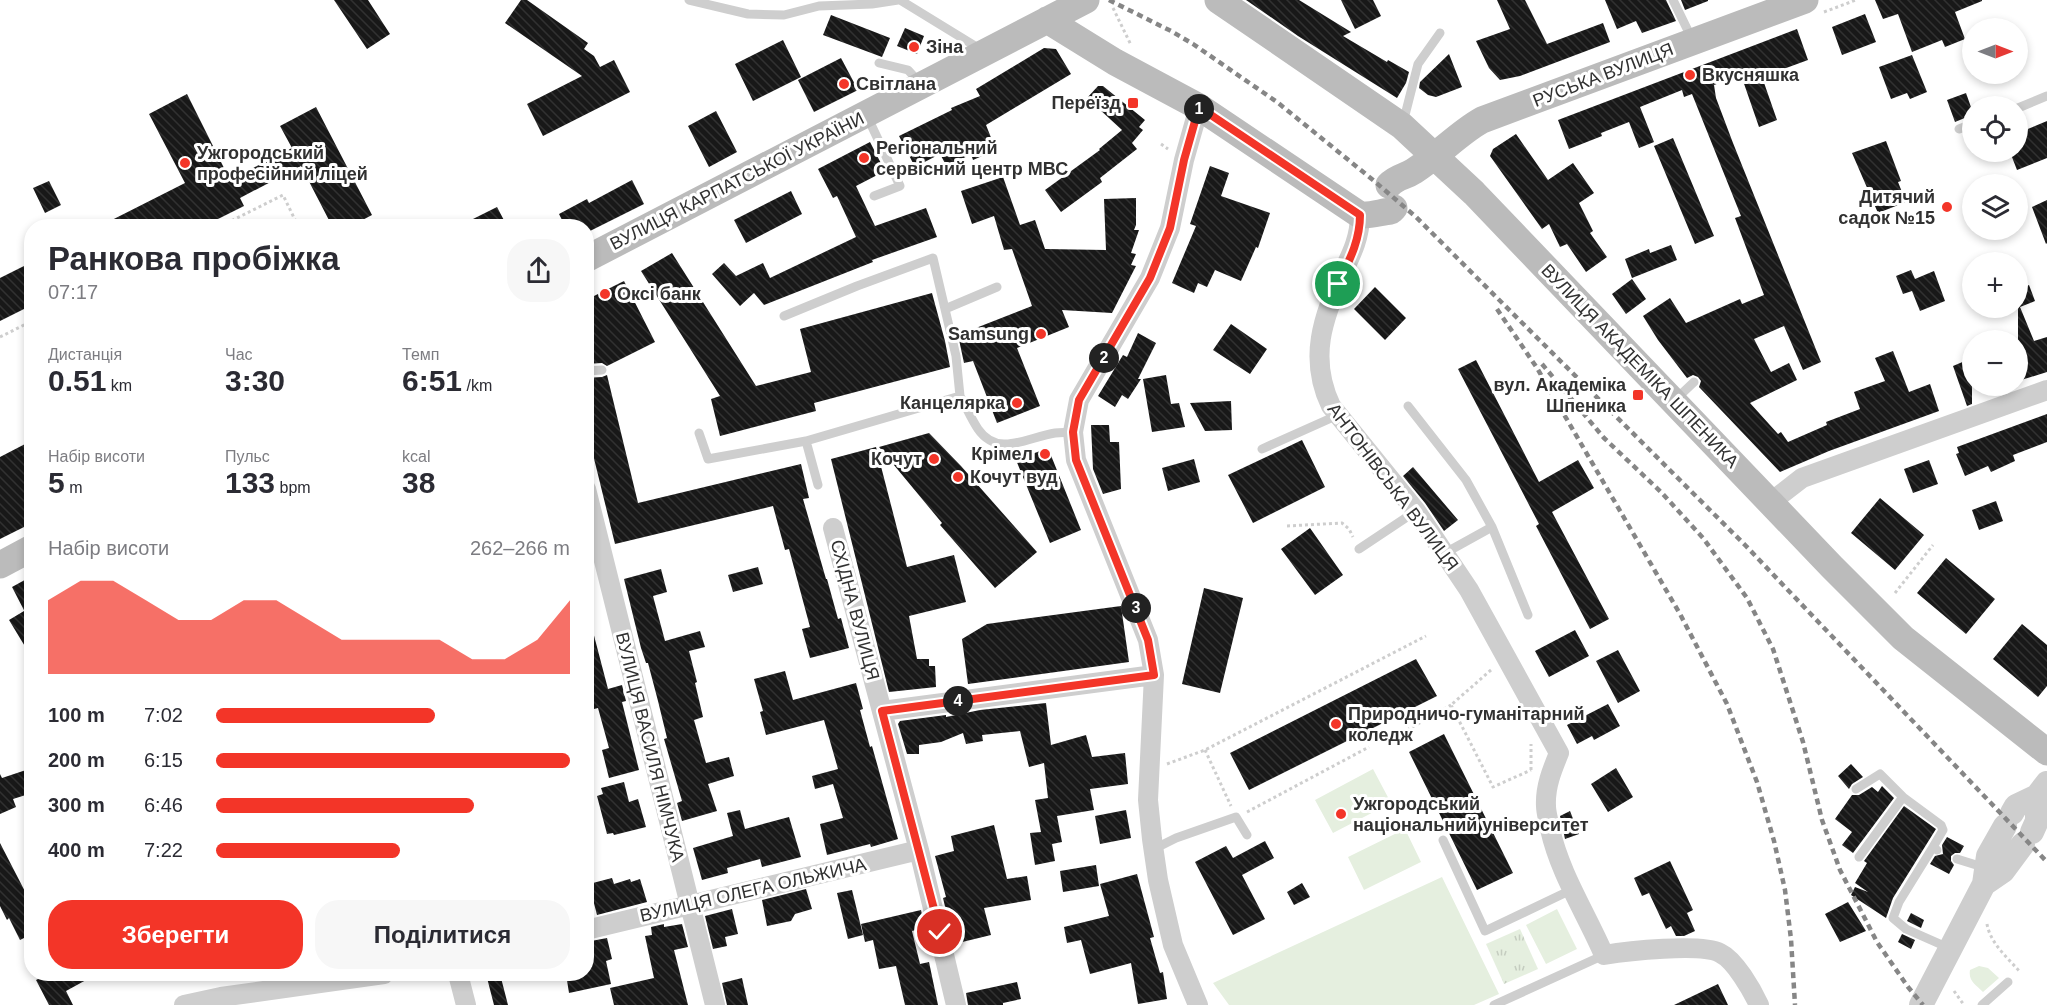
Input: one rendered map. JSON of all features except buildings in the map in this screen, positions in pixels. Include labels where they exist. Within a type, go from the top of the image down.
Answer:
[{"type":"main road","name":"ВУЛИЦЯ КАРПАТСЬКОЇ УКРАЇНИ","points":[[594,255],[1086,0]]},
{"type":"main road","name":"ВУЛИЦЯ АКАДЕМІКА ШПЕНИКА","points":[[1218,0],[1402,126],[1434,155],[1474,193],[1832,567],[1903,638],[2047,752]]},
{"type":"main road","name":"РУСЬКА ВУЛИЦЯ","points":[[1384,202],[1394,179],[1413,172],[1467,128],[1482,120],[1805,0]]},
{"type":"main road","points":[[1047,20],[1115,62],[1384,202]]},
{"type":"main road","points":[[0,565],[24,552]]},
{"type":"street","points":[[1198,1005],[1173,945],[1158,880],[1148,800],[1154,675],[1148,640],[1076,460],[1073,432],[1079,400],[1160,257],[1170,228],[1184,160],[1199,107]]},
{"type":"street","name":"АНТОНІВСЬКА ВУЛИЦЯ","points":[[1384,202],[1360,231],[1356,246],[1330,304],[1320,343],[1318,362],[1320,379],[1330,406],[1416,511],[1469,590],[1559,753],[1549,778],[1545,807],[1554,847],[1571,890],[1588,918],[1604,955]]},
{"type":"street","points":[[1771,502],[1802,478],[2047,390]]},
{"type":"street","name":"ВУЛИЦЯ ВАСИЛЯ НІМЧУКА","points":[[594,521],[715,1005]]},
{"type":"street","name":"СХІДНА ВУЛИЦЯ","points":[[833,528],[919,850],[956,1005]]},
{"type":"street","points":[[882,711],[1154,675]]},
{"type":"street","points":[[1921,1005],[1951,949],[1985,876],[1988,856],[2008,819],[2016,806],[2042,789]]},
{"type":"street","points":[[1985,876],[2003,871],[2027,838],[2037,821],[2042,789]]},
{"type":"street","name":"ВУЛИЦЯ ОЛЕГА ОЛЬЖИЧА","points":[[594,928],[919,850]]},
{"type":"street","points":[[1604,955],[1635,950],[1705,949],[1721,953],[1732,963],[1754,993],[1759,1005]]},
{"type":"street","points":[[184,1005],[221,997],[334,981]]},
{"type":"street","points":[[460,981],[466,1005]]},
{"type":"lane","points":[[689,0],[748,14],[784,15],[819,6],[872,4],[899,0],[984,51]]},
{"type":"lane","points":[[1673,0],[1693,41]]},
{"type":"lane","points":[[1402,126],[1418,64],[1440,33]]},
{"type":"lane","points":[[879,63],[908,70],[922,85]]},
{"type":"lane","points":[[2028,104],[2047,96]]},
{"type":"lane","points":[[866,114],[900,186],[874,196]]},
{"type":"lane","points":[[784,316],[933,258],[956,356],[960,396],[978,430],[989,440],[1001,445],[1013,445],[1054,433],[1073,432]]},
{"type":"lane","points":[[945,309],[997,287]]},
{"type":"lane","points":[[594,370],[602,370]]},
{"type":"lane","points":[[1674,401],[1694,382]]},
{"type":"lane","points":[[699,433],[708,459],[806,441],[960,396]]},
{"type":"lane","points":[[1408,406],[1466,480],[1492,527],[1528,615]]},
{"type":"lane","points":[[1262,448],[1338,415]]},
{"type":"lane","points":[[806,441],[818,485]]},
{"type":"lane","points":[[1359,549],[1416,511]]},
{"type":"lane","points":[[1445,553],[1492,527]]},
{"type":"lane","points":[[1856,789],[1880,774],[1903,797],[1941,825],[1943,830],[1935,849],[1899,902],[1893,918],[1906,929],[1951,949]]},
{"type":"lane","points":[[1859,857],[1903,797]]},
{"type":"lane","points":[[1154,849],[1176,838],[1236,817],[1247,836]]},
{"type":"lane","points":[[1443,840],[1485,931],[1571,890]]},
{"type":"lane","points":[[1957,859],[1985,876]]},
{"type":"lane","points":[[1494,1005],[1604,955]]},
{"type":"lane","points":[[1982,1005],[2008,982]]},
{"type":"path","points":[[1113,8],[1134,52]]},
{"type":"path","points":[[234,219],[283,195],[295,219]]},
{"type":"path","points":[[0,337],[24,325]]},
{"type":"path","points":[[1287,526],[1342,523],[1349,529],[1359,549]]},
{"type":"path","points":[[1895,593],[1934,546]]},
{"type":"path","points":[[1150,765],[1167,764],[1205,750],[1426,636]]},
{"type":"path","points":[[1407,730],[1451,705],[1491,669]]},
{"type":"path","points":[[1451,705],[1493,787],[1531,770]]},
{"type":"path","points":[[1530,734],[1531,777]]},
{"type":"path","points":[[1205,750],[1236,817],[1369,747]]},
{"type":"path","points":[[1987,924],[1988,932],[1994,942],[2020,972]]},
{"type":"path","points":[[1954,992],[1964,1005]]},
{"type":"green space","points":[[1373,769],[1391,803],[1333,833],[1315,800]]},
{"type":"green space","points":[[1405,829],[1421,862],[1364,890],[1348,857]]},
{"type":"green space","points":[[1442,877],[1499,994],[1474,1005],[1229,1005],[1213,983]]},
{"type":"green space","points":[[1557,909],[1577,949],[1546,964],[1526,925]]},
{"type":"green space","points":[[1520,929],[1538,969],[1504,984],[1486,944]]},
{"type":"green space","points":[[1979,966],[1988,968],[1999,978],[1983,992],[1970,977],[1970,970]]},
{"type":"railway","points":[[1109,0],[1193,44],[1277,102],[1416,217],[1746,546],[2047,862]]},
{"type":"railway","points":[[1497,309],[1537,368],[1680,614],[1727,704],[1757,782],[1774,841],[1785,890],[1795,1005]]},
{"type":"railway","points":[[1542,364],[1604,438],[1661,492],[1703,538],[1747,598],[1773,649],[1803,742],[1822,820],[1840,870],[1877,942],[1923,1005]]},
{"type":"place","name":"Зіна","points":[[914,47]]},
{"type":"place","name":"Вкусняшка","points":[[1690,75]]},
{"type":"place","name":"Світлана","points":[[844,84]]},
{"type":"place","name":"Переїзд","points":[[1133,103]]},
{"type":"place","name":"Регіональний сервісний центр МВС","points":[[864,158]]},
{"type":"place","name":"Ужгородський професійний ліцей","points":[[185,163]]},
{"type":"place","name":"Дитячий садок №15","points":[[1947,207]]},
{"type":"place","name":"Оксі банк","points":[[605,294]]},
{"type":"place","name":"Samsung","points":[[1041,334]]},
{"type":"place","name":"вул. Академіка Шпеника","points":[[1638,395]]},
{"type":"place","name":"Канцелярка","points":[[1017,403]]},
{"type":"place","name":"Крімел","points":[[1045,454]]},
{"type":"place","name":"Кочут","points":[[934,459]]},
{"type":"place","name":"Кочут вуд","points":[[958,477]]},
{"type":"place","name":"Природничо-гуманітарний коледж","points":[[1336,724]]},
{"type":"place","name":"Ужгородський національний університет","points":[[1341,814]]},
{"type":"route","points":[[940,932],[882,711],[1154,675],[1148,640],[1076,460],[1073,432],[1079,400],[1160,257],[1170,228],[1184,160],[1199,107],[1360,215],[1360,231],[1356,246],[1338,284]]}]
